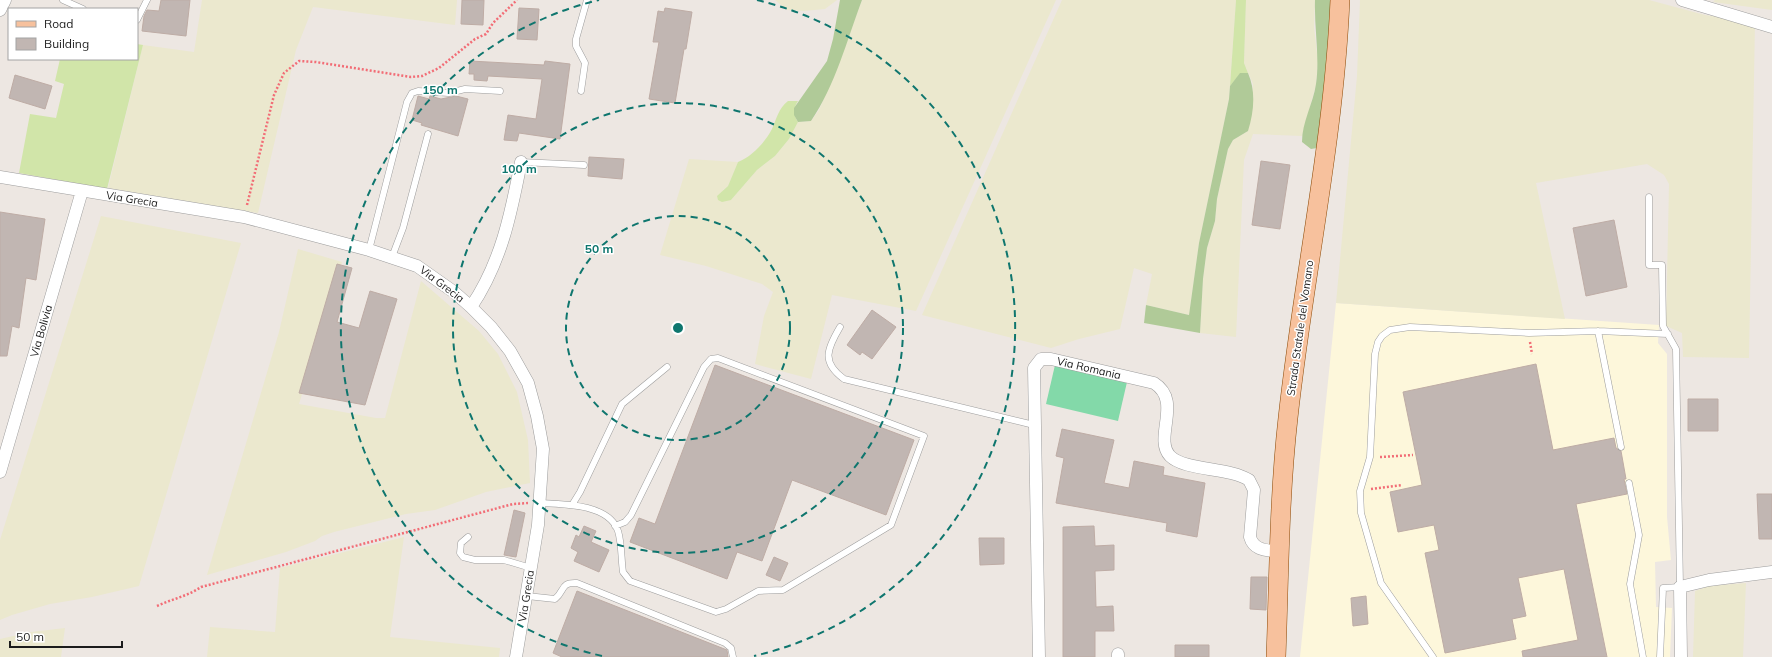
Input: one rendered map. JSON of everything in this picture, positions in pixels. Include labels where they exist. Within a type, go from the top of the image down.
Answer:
[{"type":"main road","name":"Strada Statale del Vomano","points":[[1276,657],[1280,552],[1288,418],[1334,87],[1340,0]]},
{"type":"street","points":[[0,10],[5,0]]},
{"type":"street","points":[[1682,0],[1772,26]]},
{"type":"street","points":[[471,307],[492,272],[512,210],[522,162]]},
{"type":"street","name":"Via Grecia","points":[[0,177],[244,217],[369,250],[417,266],[432,275],[471,307],[491,327],[528,383],[537,416],[543,449],[540,503],[527,596],[516,657]]},
{"type":"street","name":"Via Bolivia","points":[[0,472],[82,191]]},
{"type":"street","name":"Via Romania","points":[[1039,657],[1034,368],[1041,359],[1051,359],[1154,382],[1162,388],[1167,398],[1165,439],[1169,454],[1176,462],[1230,473],[1249,480],[1254,490],[1250,537],[1252,542],[1254,546],[1259,549],[1280,552]]},
{"type":"street","points":[[1681,657],[1680,587],[1709,580],[1772,572]]},
{"type":"lane","points":[[62,0],[81,8]]},
{"type":"lane","points":[[138,18],[147,0]]},
{"type":"lane","points":[[582,91],[585,63],[576,46],[576,39],[587,0]]},
{"type":"lane","points":[[369,250],[408,102],[412,94],[418,91],[449,93],[465,88],[500,91]]},
{"type":"lane","points":[[392,257],[403,228],[428,134]]},
{"type":"lane","points":[[522,162],[584,165]]},
{"type":"lane","points":[[1649,197],[1649,265],[1662,265],[1663,326],[1676,349],[1680,587],[1663,588],[1660,657]]},
{"type":"lane","points":[[840,327],[833,339],[828,362],[833,371],[844,379],[1034,425]]},
{"type":"lane","points":[[1433,657],[1382,583],[1361,513],[1360,491],[1370,457],[1375,354],[1378,342],[1390,330],[1410,327],[1529,333],[1598,331],[1668,334]]},
{"type":"lane","points":[[1598,331],[1621,447]]},
{"type":"lane","points":[[540,503],[572,505],[604,514],[611,519],[618,532],[623,572],[630,581],[702,608],[720,612],[758,591],[782,590],[891,525],[924,436],[718,358],[710,358],[704,367],[631,515],[625,522],[615,526]]},
{"type":"lane","points":[[572,505],[580,492],[622,404],[667,367]]},
{"type":"lane","points":[[1629,483],[1639,535],[1630,584],[1643,657]]},
{"type":"lane","points":[[468,537],[461,543],[460,552],[463,557],[475,560],[504,560],[531,568]]},
{"type":"lane","points":[[527,596],[555,599],[559,596],[564,586],[570,583],[576,583],[725,643],[731,648],[733,657]]},
{"type":"path","points":[[244,217],[274,95],[284,73],[299,62],[316,62],[411,77],[422,76],[439,68],[475,39],[486,34],[493,23],[517,0]]},
{"type":"path","points":[[1370,457],[1413,455]]},
{"type":"path","points":[[1360,491],[1402,486]]},
{"type":"path","points":[[157,606],[176,597],[193,592],[201,587],[288,563],[513,504],[540,503]]},
{"type":"shaded area","points":[[202,0],[457,0],[455,25],[313,7],[296,50],[258,213],[108,188],[143,45],[194,52]]},
{"type":"shaded area","points":[[775,0],[837,0],[825,9],[804,11],[787,10]]},
{"type":"shaded area","points":[[862,0],[1056,0],[916,311],[832,295],[811,379],[755,364],[764,316],[773,292],[762,284],[706,266],[660,255],[689,159],[738,162],[728,186],[723,190],[731,200],[757,170],[775,156],[789,139],[798,122],[811,121],[819,110]]},
{"type":"shaded area","points":[[1062,0],[1236,0],[1229,99],[1199,243],[1189,315],[1146,305],[1152,274],[1134,268],[1120,329],[1079,339],[1051,348],[922,315]]},
{"type":"shaded area","points":[[1246,0],[1315,0],[1314,27],[1318,62],[1316,85],[1302,136],[1253,134],[1244,160],[1236,337],[1200,333],[1203,279],[1207,248],[1215,221],[1217,199],[1228,149],[1233,140],[1248,131],[1253,84],[1244,63]]},
{"type":"shaded area","points":[[1360,0],[1649,0],[1705,15],[1755,22],[1749,358],[1683,357],[1682,333],[1666,326],[1669,184],[1664,175],[1647,164],[1536,183],[1565,319],[1336,303],[1357,76]]},
{"type":"shaded area","points":[[1715,0],[1772,0],[1772,10],[1713,2]]},
{"type":"shaded area","points":[[101,216],[241,243],[139,586],[92,597],[50,604],[0,620],[0,540]]},
{"type":"shaded area","points":[[298,249],[342,262],[299,404],[376,418],[385,418],[421,281],[479,331],[498,354],[517,392],[528,440],[530,483],[486,492],[435,510],[406,514],[334,532],[286,552],[207,575],[279,332]]},
{"type":"shaded area","points":[[1336,303],[1659,325],[1658,343],[1667,354],[1667,517],[1671,560],[1655,562],[1656,607],[1672,608],[1670,657],[1300,657]]},
{"type":"shaded area","points":[[404,537],[390,637],[500,648],[499,657],[207,657],[210,627],[275,632],[280,568]]},
{"type":"shaded area","points":[[1746,583],[1743,657],[1693,657],[1695,591],[1709,586]]},
{"type":"shaded area","points":[[65,628],[61,657],[0,657],[0,639],[31,632]]},
{"type":"green space","points":[[840,0],[862,0],[834,78],[827,93],[811,121],[798,122],[794,115],[794,108],[827,61],[833,39]]},
{"type":"green space","points":[[1236,0],[1246,0],[1244,63],[1248,73],[1240,74],[1230,86]]},
{"type":"green space","points":[[1315,0],[1333,0],[1331,43],[1317,148],[1311,149],[1302,142],[1302,135],[1315,91],[1317,74]]},
{"type":"green space","points":[[138,44],[143,45],[107,189],[19,173],[30,114],[56,118],[64,84],[55,81],[60,60],[138,60]]},
{"type":"green space","points":[[1240,73],[1248,73],[1251,80],[1253,94],[1252,116],[1248,131],[1233,140],[1228,149],[1217,199],[1215,221],[1207,248],[1203,279],[1200,333],[1144,323],[1146,305],[1189,315],[1199,243],[1229,99],[1230,86]]},
{"type":"green space","points":[[788,101],[798,101],[794,112],[798,122],[789,139],[775,156],[757,170],[731,200],[722,202],[718,200],[717,196],[728,186],[738,162],[749,156],[762,144],[772,129],[780,110]]},
{"type":"green space","points":[[1055,365],[1127,382],[1118,421],[1046,404]]},
{"type":"building","points":[[161,0],[190,0],[186,36],[142,31],[144,16],[147,10],[159,11]]},
{"type":"building","points":[[462,0],[484,0],[483,25],[461,24]]},
{"type":"building","points":[[519,8],[539,9],[537,40],[517,39]]},
{"type":"building","points":[[665,8],[692,12],[675,103],[649,99],[659,42],[653,42],[658,11],[664,12]]},
{"type":"building","points":[[470,61],[544,65],[545,61],[570,64],[560,139],[519,133],[517,141],[504,140],[508,115],[536,119],[542,79],[488,76],[487,81],[474,80],[474,74],[469,74]]},
{"type":"building","points":[[15,75],[52,86],[45,109],[9,98]]},
{"type":"building","points":[[418,96],[429,99],[430,96],[441,99],[456,96],[468,99],[458,136],[421,125],[422,123],[412,120]]},
{"type":"building","points":[[589,157],[624,159],[622,179],[588,176]]},
{"type":"building","points":[[1261,161],[1290,165],[1280,229],[1252,225]]},
{"type":"building","points":[[0,212],[45,219],[36,280],[26,278],[19,328],[12,326],[7,356],[0,356]]},
{"type":"building","points":[[1614,220],[1627,287],[1586,296],[1573,228]]},
{"type":"building","points":[[337,264],[352,268],[337,322],[359,328],[370,291],[397,299],[365,405],[299,393]]},
{"type":"building","points":[[872,310],[896,327],[872,359],[862,352],[860,355],[847,345]]},
{"type":"building","points":[[1536,364],[1553,450],[1614,438],[1616,448],[1621,451],[1627,494],[1576,504],[1607,657],[1523,657],[1522,651],[1578,640],[1564,569],[1518,578],[1526,616],[1512,619],[1516,639],[1445,653],[1425,553],[1439,550],[1434,525],[1398,532],[1390,492],[1422,485],[1403,392]]},
{"type":"building","points":[[715,365],[914,440],[886,515],[792,480],[762,561],[737,552],[727,579],[630,542],[639,518],[655,524]]},
{"type":"building","points":[[1688,399],[1718,399],[1718,431],[1688,431]]},
{"type":"building","points":[[1062,429],[1114,440],[1104,483],[1129,488],[1134,461],[1164,467],[1163,475],[1205,483],[1197,537],[1166,531],[1167,523],[1056,503],[1064,458],[1056,456]]},
{"type":"building","points":[[1757,494],[1772,494],[1772,539],[1759,539]]},
{"type":"building","points":[[514,510],[525,513],[516,557],[504,555]]},
{"type":"building","points":[[584,526],[596,531],[591,542],[609,550],[599,572],[574,561],[578,552],[571,548],[576,535],[579,537]]},
{"type":"building","points":[[1094,526],[1095,546],[1114,545],[1114,570],[1095,571],[1096,607],[1113,606],[1114,631],[1095,631],[1095,657],[1063,657],[1063,527]]},
{"type":"building","points":[[979,538],[1004,538],[1004,564],[980,565]]},
{"type":"building","points":[[774,557],[788,563],[780,581],[766,575]]},
{"type":"building","points":[[1251,577],[1267,577],[1266,610],[1250,609]]},
{"type":"building","points":[[577,591],[727,650],[728,657],[562,657],[553,653]]},
{"type":"building","points":[[1366,596],[1368,624],[1353,626],[1351,598]]},
{"type":"building","points":[[1175,645],[1209,645],[1209,657],[1175,657]]}]
